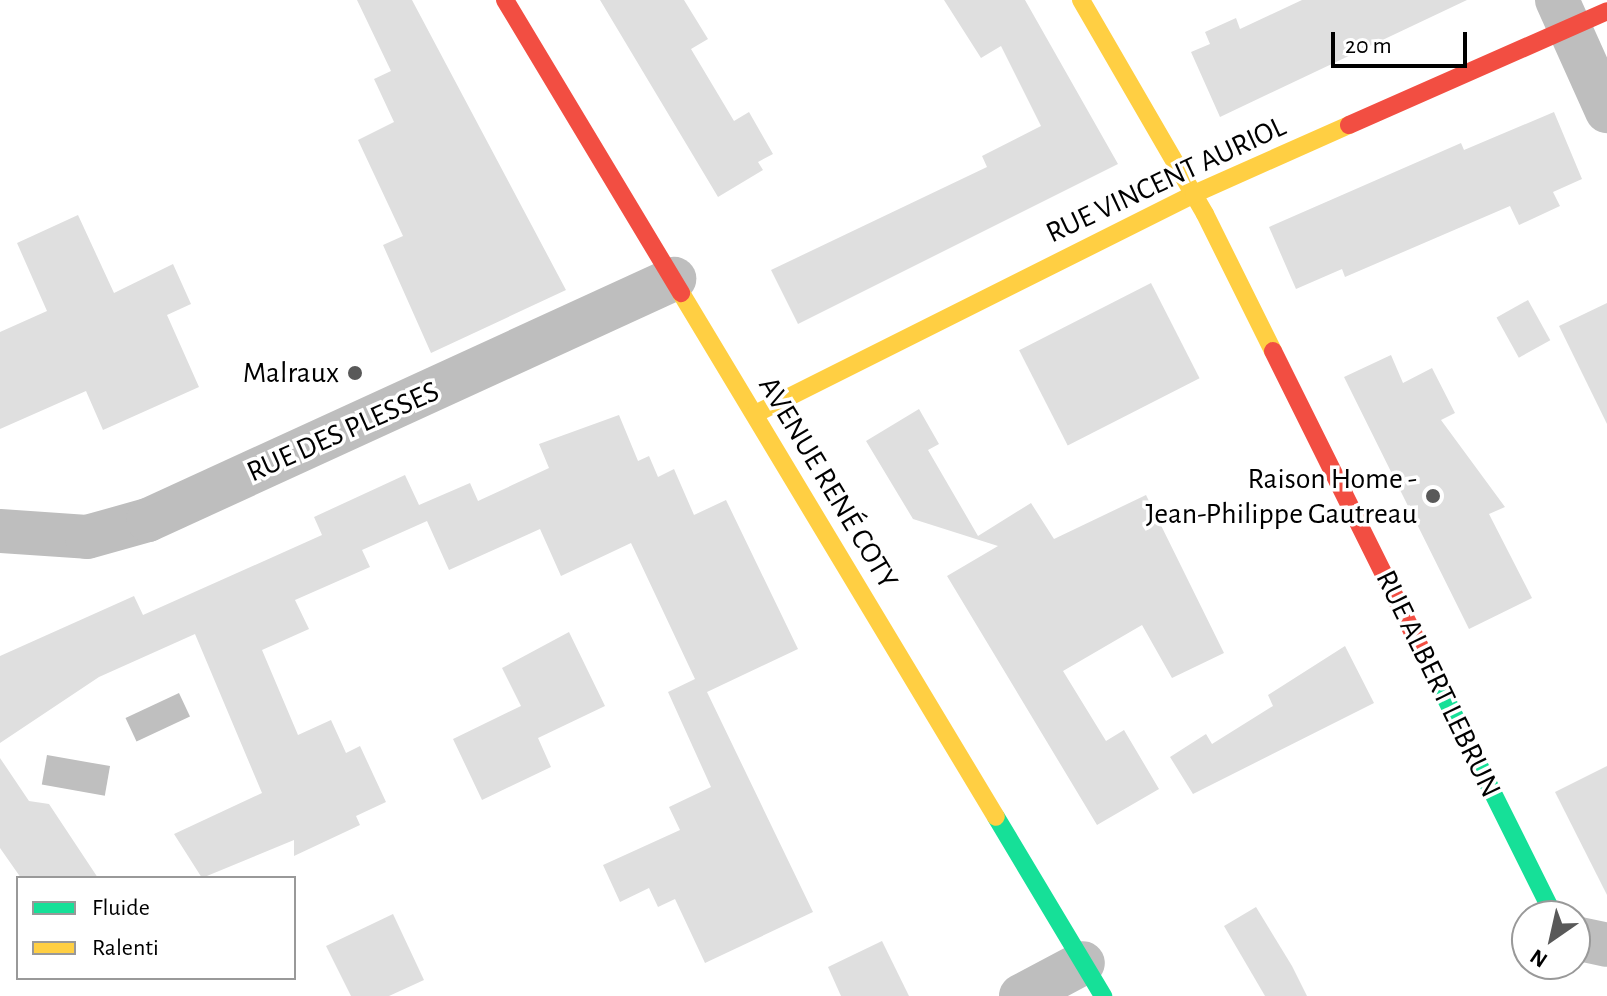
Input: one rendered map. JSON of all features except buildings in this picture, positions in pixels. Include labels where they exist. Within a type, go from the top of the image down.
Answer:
[{"type":"street","name":"AVENUE RENÉ COTY","points":[[505,0],[1093,979]]},
{"type":"street","name":"RUE ALBERT LEBRUN","points":[[1081,0],[1194,194],[1546,900]]},
{"type":"street","name":"RUE VINCENT AURIOL","points":[[755,414],[1194,194],[1578,14]]},
{"type":"street","points":[[1578,14],[1607,111]]},
{"type":"street","name":"RUE DES PLESSES","points":[[0,531],[87,537],[148,520],[674,279]]},
{"type":"street","points":[[1021,996],[1093,979]]},
{"type":"shaded area","points":[[179,693],[190,717],[137,741],[126,718]]},
{"type":"shaded area","points":[[47,755],[110,766],[105,796],[42,785]]},
{"type":"traffic: fast","points":[[1436,679],[1546,900]]},
{"type":"traffic: fast","points":[[996,817],[1103,996]]},
{"type":"traffic: slow","points":[[1081,0],[1205,214],[1273,351]]},
{"type":"traffic: slow","points":[[755,414],[1194,194],[1349,125]]},
{"type":"traffic: slow","points":[[681,293],[996,817]]},
{"type":"traffic: jam","points":[[505,0],[681,293]]},
{"type":"traffic: jam","points":[[1349,125],[1607,11]]},
{"type":"traffic: jam","points":[[1273,351],[1436,679]]},
{"type":"place","name":"Malraux","points":[[355,373]]},
{"type":"place","name":"Raison Home - Jean-Philippe Gautreau","points":[[1433,496]]}]
